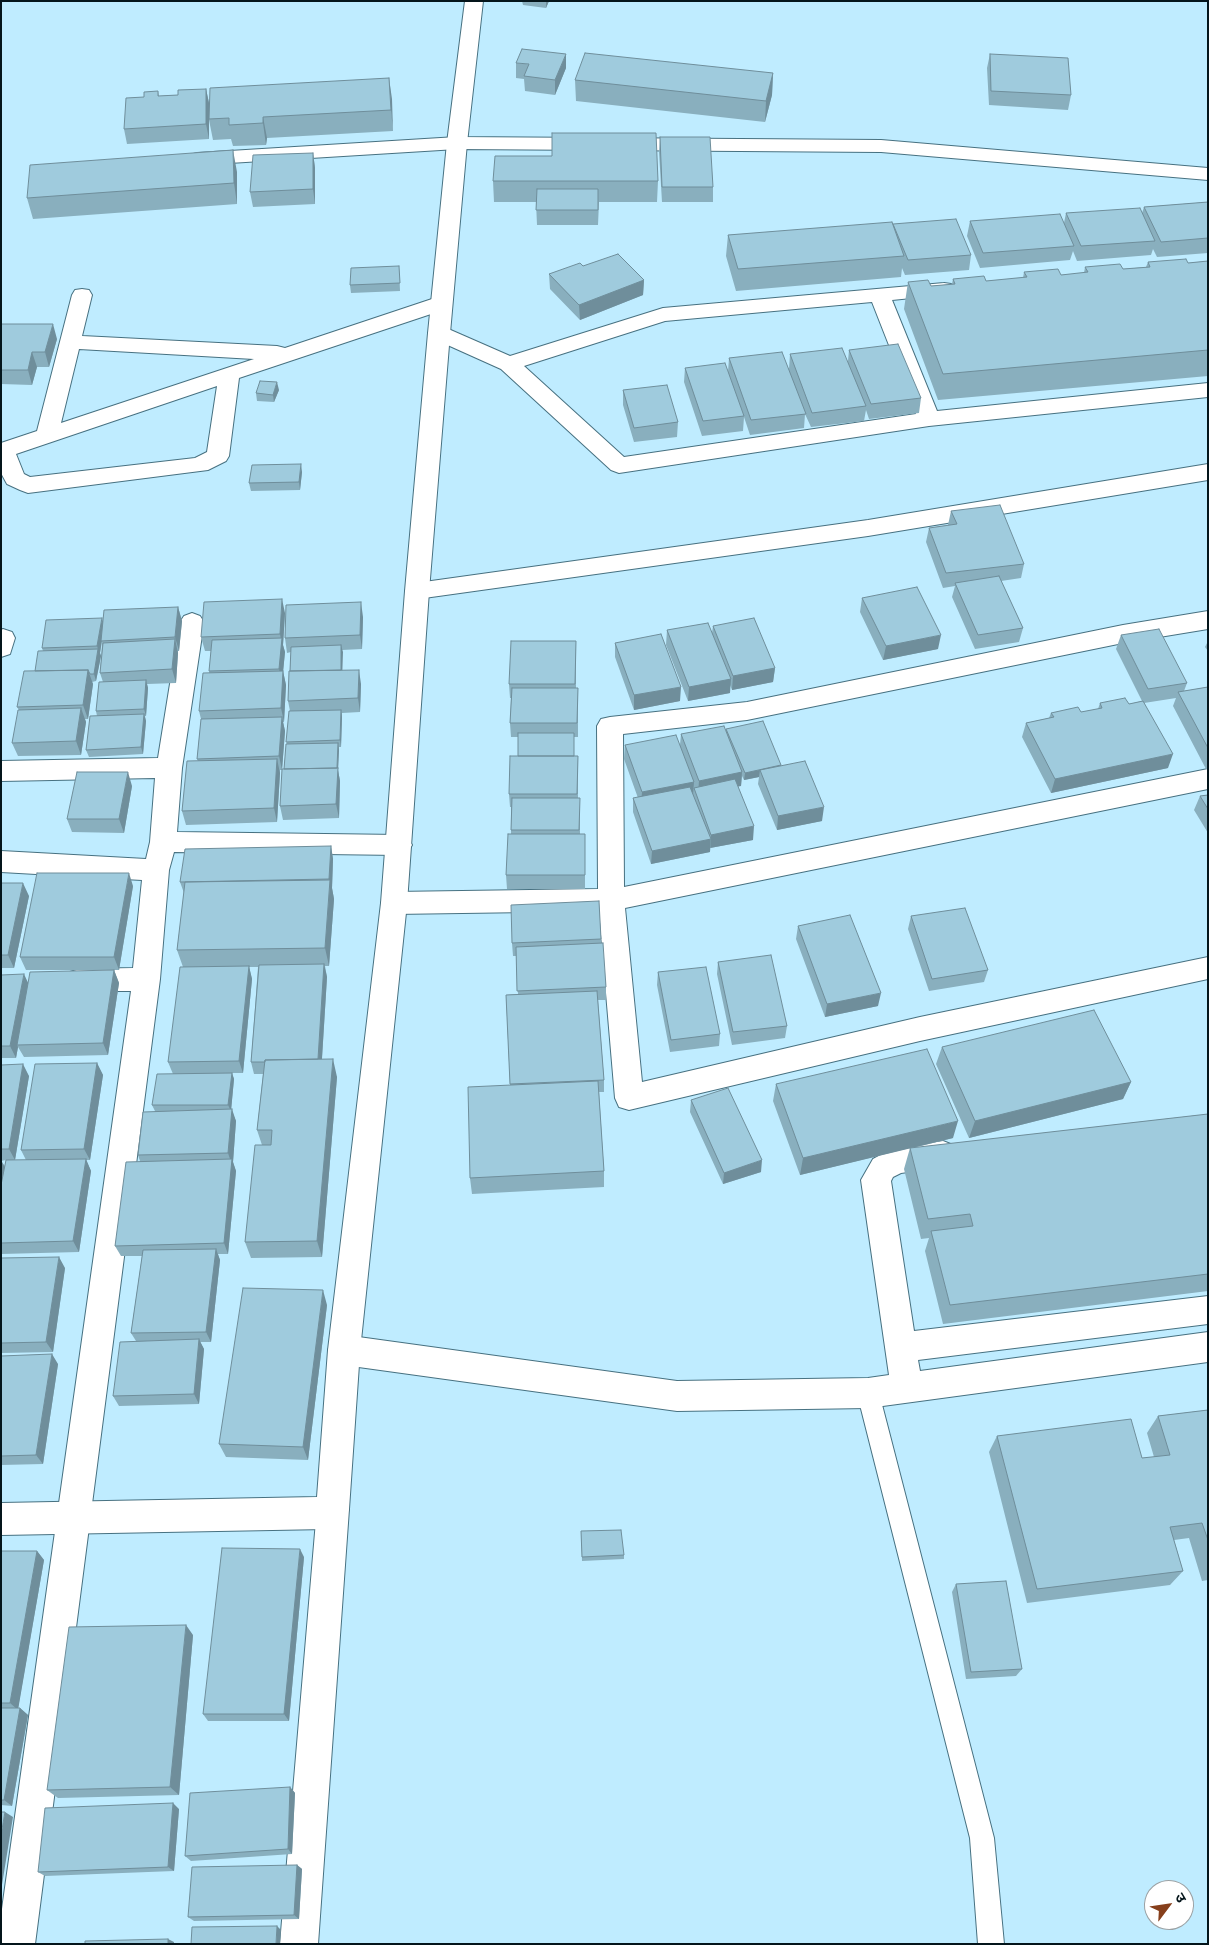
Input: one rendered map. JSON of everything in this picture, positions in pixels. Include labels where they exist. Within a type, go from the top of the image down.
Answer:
[{"type":"street","points":[[299,1944],[344,1350],[394,903],[417,591],[439,333],[457,144],[474,1]]},
{"type":"street","points":[[179,160],[457,144],[881,146],[1208,174]]},
{"type":"street","points":[[510,364],[663,315],[959,288]]},
{"type":"street","points":[[879,295],[929,419]]},
{"type":"street","points":[[47,435],[82,296]]},
{"type":"street","points":[[229,375],[218,456],[200,465],[28,485],[15,479],[2,450],[442,304]]},
{"type":"street","points":[[439,333],[510,364],[619,464],[929,419],[1208,390]]},
{"type":"street","points":[[71,342],[291,354]]},
{"type":"street","points":[[417,591],[868,528],[1208,472]]},
{"type":"street","points":[[1208,620],[1123,634],[747,711],[610,726],[611,900],[629,1098],[920,1029],[1208,968]]},
{"type":"street","points":[[16,1944],[146,979],[169,768],[192,622]]},
{"type":"street","points":[[1,771],[169,768]]},
{"type":"street","points":[[394,903],[611,900],[1208,779]]},
{"type":"street","points":[[1,861],[399,845]]},
{"type":"street","points":[[59,980],[146,979]]},
{"type":"street","points":[[907,1388],[876,1180],[883,1168],[896,1160],[974,1150]]},
{"type":"street","points":[[901,1347],[1208,1310]]},
{"type":"street","points":[[344,1350],[677,1396],[868,1393],[1208,1347]]},
{"type":"street","points":[[1,1519],[73,1516],[327,1513],[333,1509]]},
{"type":"lane","points":[[868,1393],[982,1838],[991,1944]]},
{"type":"building","points":[[522,49],[566,54],[555,80],[524,76],[529,64],[516,63]]},
{"type":"building","points":[[585,53],[773,73],[766,101],[575,80]]},
{"type":"building","points":[[990,54],[1068,58],[1071,95],[991,91]]},
{"type":"building","points":[[389,78],[391,110],[263,117],[263,123],[229,125],[229,118],[209,119],[210,88]]},
{"type":"building","points":[[206,89],[206,124],[124,129],[126,98],[144,97],[144,92],[158,91],[158,96],[178,95],[178,90]]},
{"type":"building","points":[[552,133],[656,133],[658,181],[493,181],[495,156],[552,156]]},
{"type":"building","points":[[660,137],[710,137],[713,187],[662,187]]},
{"type":"building","points":[[233,150],[234,183],[27,198],[30,165]]},
{"type":"building","points":[[313,153],[313,189],[250,192],[253,155]]},
{"type":"building","points":[[537,189],[598,189],[598,210],[536,210]]},
{"type":"building","points":[[1208,202],[1208,238],[1161,242],[1144,207]]},
{"type":"building","points":[[1140,208],[1155,241],[1081,246],[1066,213]]},
{"type":"building","points":[[1060,214],[1074,246],[983,253],[970,221]]},
{"type":"building","points":[[956,219],[971,255],[908,260],[893,224]]},
{"type":"building","points":[[892,222],[904,256],[738,269],[728,235]]},
{"type":"building","points":[[618,254],[644,280],[579,305],[549,274],[580,263],[583,266]]},
{"type":"building","points":[[1186,259],[1188,263],[1208,261],[1208,350],[943,374],[908,282],[928,280],[931,286],[955,284],[953,279],[984,276],[986,281],[1027,277],[1024,272],[1058,269],[1061,275],[1088,272],[1085,267],[1120,264],[1123,269],[1150,267],[1148,262]]},
{"type":"building","points":[[399,266],[400,283],[350,285],[351,268]]},
{"type":"building","points":[[1,324],[53,324],[45,352],[32,352],[28,370],[1,370]]},
{"type":"building","points":[[898,344],[921,398],[871,404],[849,350]]},
{"type":"building","points":[[842,348],[866,406],[812,413],[790,354]]},
{"type":"building","points":[[782,352],[806,414],[751,420],[729,358]]},
{"type":"building","points":[[725,363],[744,416],[703,421],[685,368]]},
{"type":"building","points":[[260,381],[277,382],[273,395],[256,393]]},
{"type":"building","points":[[667,385],[678,422],[634,428],[623,390]]},
{"type":"building","points":[[301,464],[299,482],[249,483],[252,465]]},
{"type":"building","points":[[1000,505],[1024,564],[946,573],[929,528],[957,524],[951,511]]},
{"type":"building","points":[[999,576],[1023,628],[978,635],[955,583]]},
{"type":"building","points":[[917,587],[941,635],[886,646],[862,598]]},
{"type":"building","points":[[282,599],[280,634],[201,637],[204,602]]},
{"type":"building","points":[[361,602],[360,635],[285,638],[286,605]]},
{"type":"building","points":[[178,607],[175,637],[101,641],[104,610]]},
{"type":"building","points":[[102,618],[97,646],[42,648],[46,620]]},
{"type":"building","points":[[754,618],[775,668],[733,676],[713,626]]},
{"type":"building","points":[[708,623],[731,679],[689,687],[667,630]]},
{"type":"building","points":[[1159,629],[1187,683],[1148,689],[1121,635]]},
{"type":"building","points":[[661,634],[681,687],[634,695],[615,643]]},
{"type":"building","points":[[282,638],[279,669],[209,671],[212,640]]},
{"type":"building","points":[[175,639],[172,669],[100,673],[103,643]]},
{"type":"building","points":[[511,641],[576,641],[575,684],[509,684]]},
{"type":"building","points":[[341,645],[341,670],[290,671],[291,647]]},
{"type":"building","points":[[98,649],[94,674],[90,674],[88,670],[35,671],[38,651]]},
{"type":"building","points":[[88,670],[83,705],[17,707],[24,671]]},
{"type":"building","points":[[359,670],[358,698],[288,701],[289,671]]},
{"type":"building","points":[[283,671],[281,708],[199,711],[203,673]]},
{"type":"building","points":[[146,680],[144,709],[96,711],[99,682]]},
{"type":"building","points":[[1208,687],[1208,748],[1178,692]]},
{"type":"building","points":[[512,688],[578,688],[577,723],[510,723]]},
{"type":"building","points":[[1125,698],[1129,704],[1143,701],[1173,754],[1055,779],[1026,723],[1054,717],[1051,713],[1078,707],[1081,712],[1102,708],[1100,703]]},
{"type":"building","points":[[81,708],[76,741],[12,743],[18,710]]},
{"type":"building","points":[[341,710],[340,740],[286,742],[289,711]]},
{"type":"building","points":[[144,714],[141,747],[86,750],[90,716]]},
{"type":"building","points":[[282,717],[279,756],[197,759],[201,719]]},
{"type":"building","points":[[763,721],[781,765],[745,773],[726,729]]},
{"type":"building","points":[[724,726],[742,772],[699,781],[681,734]]},
{"type":"building","points":[[518,733],[574,733],[574,756],[518,756]]},
{"type":"building","points":[[676,735],[694,782],[642,792],[625,745]]},
{"type":"building","points":[[338,743],[337,768],[284,769],[286,744]]},
{"type":"building","points":[[510,756],[578,756],[577,794],[509,794]]},
{"type":"building","points":[[277,759],[274,808],[182,811],[187,761]]},
{"type":"building","points":[[805,761],[824,807],[778,816],[760,770]]},
{"type":"building","points":[[338,768],[336,804],[280,806],[282,769]]},
{"type":"building","points":[[77,772],[128,772],[119,819],[67,819]]},
{"type":"building","points":[[735,779],[754,826],[711,835],[694,788]]},
{"type":"building","points":[[690,787],[711,839],[652,851],[633,798]]},
{"type":"building","points":[[1208,795],[1208,809],[1200,796]]},
{"type":"building","points":[[512,798],[580,798],[579,830],[511,830]]},
{"type":"building","points":[[508,834],[585,834],[585,875],[506,875]]},
{"type":"building","points":[[331,846],[329,879],[180,882],[185,849]]},
{"type":"building","points":[[37,873],[129,873],[114,957],[20,957]]},
{"type":"building","points":[[330,880],[325,948],[177,950],[185,882]]},
{"type":"building","points":[[1,883],[23,883],[8,955],[1,955]]},
{"type":"building","points":[[599,901],[601,939],[512,943],[511,905]]},
{"type":"building","points":[[965,908],[988,970],[932,979],[911,916]]},
{"type":"building","points":[[850,915],[881,993],[827,1004],[798,926]]},
{"type":"building","points":[[603,943],[606,987],[517,991],[516,947]]},
{"type":"building","points":[[771,955],[787,1026],[733,1032],[718,962]]},
{"type":"building","points":[[324,964],[318,1059],[251,1062],[259,965]]},
{"type":"building","points":[[249,966],[239,1061],[168,1062],[180,967]]},
{"type":"building","points":[[706,967],[720,1034],[671,1040],[658,972]]},
{"type":"building","points":[[114,970],[103,1043],[17,1045],[30,972]]},
{"type":"building","points":[[24,974],[10,1046],[1,1046],[1,975]]},
{"type":"building","points":[[597,991],[604,1080],[510,1084],[506,995]]},
{"type":"building","points":[[1094,1010],[1131,1082],[975,1121],[942,1047]]},
{"type":"building","points":[[927,1049],[958,1121],[803,1158],[776,1084]]},
{"type":"building","points":[[333,1059],[317,1241],[245,1242],[255,1145],[271,1145],[272,1130],[257,1130],[265,1060]]},
{"type":"building","points":[[97,1063],[84,1149],[21,1150],[35,1064]]},
{"type":"building","points":[[23,1064],[9,1149],[1,1149],[1,1065]]},
{"type":"building","points":[[232,1073],[228,1105],[152,1105],[157,1074]]},
{"type":"building","points":[[598,1081],[604,1171],[470,1178],[468,1087]]},
{"type":"building","points":[[728,1088],[762,1160],[724,1173],[691,1100]]},
{"type":"building","points":[[232,1109],[228,1153],[138,1155],[143,1112]]},
{"type":"building","points":[[1208,1114],[1208,1274],[950,1305],[931,1231],[973,1226],[970,1214],[928,1219],[910,1148]]},
{"type":"building","points":[[86,1159],[73,1241],[1,1243],[1,1185],[6,1160]]},
{"type":"building","points":[[232,1159],[224,1243],[115,1246],[126,1162]]},
{"type":"building","points":[[216,1249],[206,1332],[131,1333],[143,1250]]},
{"type":"building","points":[[59,1257],[46,1342],[1,1343],[1,1258]]},
{"type":"building","points":[[243,1288],[323,1290],[303,1447],[219,1444]]},
{"type":"building","points":[[199,1339],[194,1394],[113,1396],[120,1342]]},
{"type":"building","points":[[52,1354],[36,1455],[1,1456],[1,1356]]},
{"type":"building","points":[[1208,1410],[1208,1540],[1202,1523],[1170,1527],[1183,1571],[1037,1589],[997,1436],[1131,1419],[1142,1458],[1170,1455],[1158,1416]]},
{"type":"building","points":[[621,1530],[624,1555],[582,1557],[581,1531]]},
{"type":"building","points":[[222,1548],[300,1549],[284,1714],[203,1714]]},
{"type":"building","points":[[1,1551],[37,1551],[10,1703],[1,1703]]},
{"type":"building","points":[[1006,1581],[1022,1669],[971,1672],[956,1584]]},
{"type":"building","points":[[186,1625],[170,1787],[47,1790],[69,1627]]},
{"type":"building","points":[[1,1708],[20,1708],[4,1800],[1,1800]]},
{"type":"building","points":[[290,1787],[288,1849],[185,1856],[190,1793]]},
{"type":"building","points":[[173,1803],[168,1867],[38,1872],[45,1808]]},
{"type":"building","points":[[1,1812],[5,1812],[1,1835]]},
{"type":"building","points":[[297,1865],[294,1915],[188,1917],[192,1867]]},
{"type":"building","points":[[277,1926],[276,1944],[191,1944],[192,1927]]},
{"type":"building","points":[[168,1939],[168,1944],[85,1944],[85,1941]]}]
